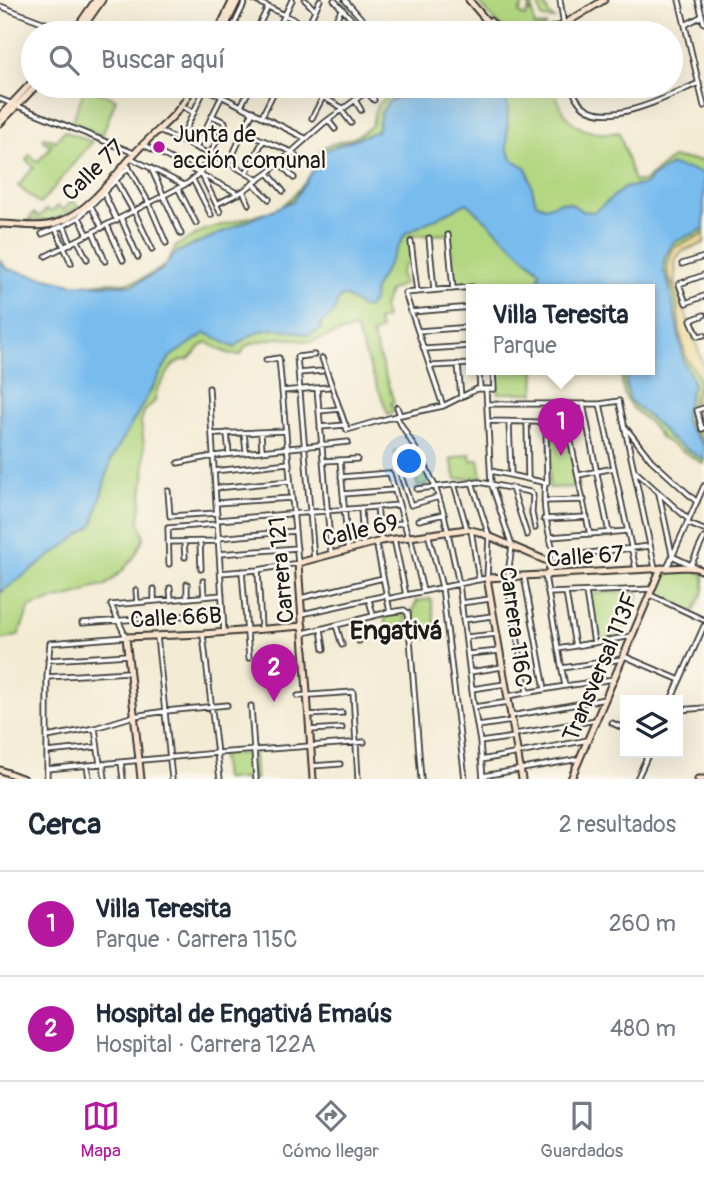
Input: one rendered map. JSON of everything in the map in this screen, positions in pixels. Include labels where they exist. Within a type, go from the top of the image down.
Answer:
[{"type":"street","points":[[81,21],[96,0]]},
{"type":"street","points":[[87,21],[102,0]]},
{"type":"street","points":[[225,21],[236,0]]},
{"type":"street","points":[[236,21],[246,0]]},
{"type":"street","points":[[254,0],[297,21]]},
{"type":"street","points":[[282,21],[292,0]]},
{"type":"street","points":[[305,0],[315,10]]},
{"type":"street","points":[[310,21],[320,0]]},
{"type":"street","points":[[334,0],[353,21]]},
{"type":"street","points":[[345,0],[363,21]]},
{"type":"street","points":[[469,0],[487,21]]},
{"type":"street","points":[[560,0],[564,21]]},
{"type":"street","points":[[569,21],[604,0]]},
{"type":"street","points":[[679,0],[704,106]]},
{"type":"street","points":[[698,0],[704,23]]},
{"type":"street","points":[[0,6],[40,21]]},
{"type":"street","points":[[260,21],[268,7]]},
{"type":"street","points":[[335,21],[342,8]]},
{"type":"street","points":[[482,15],[489,21]]},
{"type":"street","points":[[685,25],[703,16]]},
{"type":"street","points":[[696,71],[704,68]]},
{"type":"street","points":[[683,89],[699,83]]},
{"type":"street","points":[[0,123],[21,97]]},
{"type":"street","points":[[0,116],[23,98]]},
{"type":"street","name":"Calle 77","points":[[0,224],[55,226],[62,223],[115,179],[187,98]]},
{"type":"street","points":[[180,141],[194,113],[197,98]]},
{"type":"street","points":[[196,148],[221,98]]},
{"type":"street","points":[[226,98],[306,138]]},
{"type":"street","points":[[241,106],[244,98]]},
{"type":"street","points":[[262,116],[271,98]]},
{"type":"street","points":[[313,118],[323,98]]},
{"type":"street","points":[[325,98],[342,109],[351,123]]},
{"type":"street","points":[[217,204],[241,192],[268,173],[306,138],[357,98]]},
{"type":"street","points":[[577,98],[586,108],[600,114],[616,113],[662,98]]},
{"type":"street","points":[[0,99],[130,161],[151,167],[184,185]]},
{"type":"street","points":[[355,100],[361,110]]},
{"type":"street","points":[[182,106],[194,113]]},
{"type":"street","points":[[229,163],[253,111]]},
{"type":"street","points":[[46,256],[119,220],[201,174],[225,125],[225,122],[212,116]]},
{"type":"street","points":[[328,120],[335,129]]},
{"type":"street","points":[[159,131],[229,163],[258,180]]},
{"type":"street","points":[[243,132],[292,152],[302,163]]},
{"type":"street","points":[[246,173],[263,141]]},
{"type":"street","points":[[144,145],[241,192],[249,204]]},
{"type":"street","points":[[130,161],[166,243]]},
{"type":"street","points":[[280,163],[294,178]]},
{"type":"street","points":[[151,167],[181,233]]},
{"type":"street","points":[[268,173],[283,191]]},
{"type":"street","points":[[201,174],[220,212]]},
{"type":"street","points":[[115,179],[152,249]]},
{"type":"street","points":[[193,179],[211,215]]},
{"type":"street","points":[[253,183],[269,199]]},
{"type":"street","points":[[178,188],[196,223]]},
{"type":"street","points":[[71,244],[62,223],[79,217],[103,191],[138,257]]},
{"type":"street","points":[[91,206],[102,228]]},
{"type":"street","points":[[79,217],[105,261]]},
{"type":"street","points":[[107,225],[123,260]]},
{"type":"street","points":[[42,234],[55,226],[71,263]]},
{"type":"street","points":[[448,235],[453,289]]},
{"type":"street","points":[[429,238],[434,290]]},
{"type":"street","points":[[78,241],[87,259]]},
{"type":"street","points":[[411,242],[417,292]]},
{"type":"street","points":[[682,264],[704,257]]},
{"type":"street","points":[[704,275],[679,284],[686,303],[704,296]]},
{"type":"street","points":[[443,405],[405,293],[466,288]]},
{"type":"street","points":[[411,312],[466,307]]},
{"type":"street","points":[[702,336],[691,320],[704,315]]},
{"type":"street","points":[[418,331],[466,327]]},
{"type":"street","points":[[424,349],[466,346]]},
{"type":"street","points":[[314,355],[297,357],[314,559]]},
{"type":"street","name":"Carrera 121","points":[[266,360],[279,358],[297,548],[313,779]]},
{"type":"street","points":[[323,358],[347,427]]},
{"type":"street","points":[[458,364],[461,397]]},
{"type":"street","points":[[430,366],[466,364]]},
{"type":"street","points":[[299,373],[322,371]]},
{"type":"street","points":[[480,375],[487,404],[491,483],[512,546],[507,577],[527,692]]},
{"type":"street","points":[[320,427],[347,427],[443,405],[483,389],[494,389],[493,375]]},
{"type":"street","points":[[282,391],[328,387]]},
{"type":"street","points":[[209,388],[224,632]]},
{"type":"street","points":[[317,388],[331,554]]},
{"type":"street","points":[[487,404],[600,404],[619,401],[650,546],[661,568]]},
{"type":"street","points":[[583,404],[609,533]]},
{"type":"street","points":[[600,404],[636,570]]},
{"type":"street","points":[[397,407],[398,415],[435,486],[448,531],[459,584],[483,777],[579,760]]},
{"type":"street","points":[[703,428],[697,410],[704,408]]},
{"type":"street","points":[[319,411],[340,409]]},
{"type":"street","points":[[488,422],[587,423]]},
{"type":"street","points":[[509,422],[511,475]]},
{"type":"street","points":[[527,422],[528,479]]},
{"type":"street","points":[[546,422],[544,519],[554,560],[546,576],[565,685]]},
{"type":"street","points":[[567,423],[590,535]]},
{"type":"street","points":[[624,425],[651,460],[697,502]]},
{"type":"street","points":[[212,434],[286,431]]},
{"type":"street","points":[[261,432],[262,450]]},
{"type":"street","points":[[227,433],[229,454]]},
{"type":"street","points":[[244,433],[246,452]]},
{"type":"street","points":[[178,463],[229,454],[348,442]]},
{"type":"street","points":[[323,461],[357,459]]},
{"type":"street","points":[[340,460],[348,550]]},
{"type":"street","points":[[214,471],[289,463]]},
{"type":"street","points":[[578,475],[614,468]]},
{"type":"street","points":[[491,471],[546,483]]},
{"type":"street","points":[[634,471],[688,522],[704,530]]},
{"type":"street","points":[[341,477],[391,475],[423,591]]},
{"type":"street","points":[[401,475],[411,505],[439,498]]},
{"type":"street","points":[[215,488],[290,481]]},
{"type":"street","points":[[417,489],[472,482],[491,483],[532,494],[535,528]]},
{"type":"street","name":"Carrera 116C","points":[[472,482],[489,537],[487,578],[522,779]]},
{"type":"street","points":[[454,484],[469,529],[479,580]]},
{"type":"street","name":"Transversal 113F","points":[[571,779],[661,568],[673,556],[704,486]]},
{"type":"street","points":[[512,488],[527,536]]},
{"type":"street","points":[[343,494],[394,490]]},
{"type":"street","points":[[167,491],[170,516],[217,513]]},
{"type":"street","points":[[659,494],[673,556],[704,571]]},
{"type":"street","points":[[216,503],[292,498]]},
{"type":"street","points":[[543,501],[584,500]]},
{"type":"street","points":[[169,564],[168,528],[399,505]]},
{"type":"street","points":[[377,507],[378,541],[390,612]]},
{"type":"street","points":[[361,508],[363,545]]},
{"type":"street","points":[[419,520],[444,514]]},
{"type":"street","points":[[544,519],[587,517]]},
{"type":"street","points":[[379,525],[404,523]]},
{"type":"street","points":[[469,529],[554,560],[650,546]]},
{"type":"street","name":"Calle 69","points":[[220,573],[298,563],[394,538],[469,529]]},
{"type":"street","points":[[168,542],[200,542],[295,531]]},
{"type":"street","points":[[549,537],[628,531]]},
{"type":"street","points":[[428,533],[442,587],[465,779]]},
{"type":"street","points":[[394,538],[406,595]]},
{"type":"street","points":[[694,566],[704,538]]},
{"type":"street","points":[[184,542],[185,557]]},
{"type":"street","points":[[200,542],[201,569]]},
{"type":"street","points":[[219,554],[297,548]]},
{"type":"street","points":[[161,556],[169,556]]},
{"type":"street","name":"Calle 67","points":[[302,614],[487,578],[694,566]]},
{"type":"street","points":[[258,570],[261,629]]},
{"type":"street","points":[[242,571],[249,657]]},
{"type":"street","points":[[524,576],[545,689]]},
{"type":"street","points":[[301,598],[383,578]]},
{"type":"street","points":[[202,581],[204,597]]},
{"type":"street","points":[[187,584],[187,598]]},
{"type":"street","points":[[170,588],[171,600]]},
{"type":"street","points":[[154,589],[155,601]]},
{"type":"street","points":[[136,590],[137,603]]},
{"type":"street","points":[[586,592],[594,643]]},
{"type":"street","points":[[548,593],[651,592],[704,620]]},
{"type":"street","points":[[566,593],[575,646]]},
{"type":"street","points":[[141,779],[126,637],[111,605],[222,595]]},
{"type":"street","points":[[461,603],[491,599]]},
{"type":"street","points":[[369,600],[373,615]]},
{"type":"street","name":"Calle 66B","points":[[48,660],[51,643],[261,629],[321,629],[373,615],[407,611],[421,779]]},
{"type":"street","points":[[82,623],[223,613]]},
{"type":"street","points":[[463,620],[494,616]]},
{"type":"street","points":[[355,620],[359,641]]},
{"type":"street","points":[[336,625],[342,645]]},
{"type":"street","points":[[673,695],[704,626]]},
{"type":"street","points":[[321,629],[324,649]]},
{"type":"street","points":[[203,634],[220,779]]},
{"type":"street","points":[[466,638],[497,634]]},
{"type":"street","points":[[558,649],[632,635]]},
{"type":"street","points":[[157,636],[172,779]]},
{"type":"street","points":[[468,654],[500,651]]},
{"type":"street","points":[[47,779],[48,660],[128,655]]},
{"type":"street","points":[[561,668],[623,657],[680,680]]},
{"type":"street","points":[[470,672],[503,667]]},
{"type":"street","points":[[47,677],[130,671]]},
{"type":"street","points":[[474,707],[527,692],[614,679]]},
{"type":"street","points":[[472,689],[506,684]]},
{"type":"street","points":[[298,696],[353,692],[358,779]]},
{"type":"street","points":[[478,726],[605,699]]},
{"type":"street","points":[[47,737],[166,710],[227,705]]},
{"type":"street","points":[[251,706],[256,779]]},
{"type":"street","points":[[683,710],[704,708]]},
{"type":"street","points":[[309,715],[342,713]]},
{"type":"street","points":[[480,742],[596,720]]},
{"type":"street","points":[[612,723],[620,727]]},
{"type":"street","points":[[95,728],[105,779]]},
{"type":"street","points":[[310,730],[342,728]]},
{"type":"street","points":[[481,760],[587,740]]},
{"type":"street","points":[[47,769],[217,752],[364,742]]},
{"type":"street","points":[[47,752],[97,747]]},
{"type":"street","points":[[637,779],[647,758]]},
{"type":"street","points":[[121,762],[122,779]]},
{"type":"street","points":[[312,766],[340,764]]},
{"type":"street","points":[[87,765],[89,779]]},
{"type":"street","points":[[0,770],[24,779]]},
{"type":"street","points":[[698,779],[704,779]]},
{"type":"green space","points":[[542,0],[554,19],[542,18],[538,4],[532,5],[533,12],[529,10],[530,6],[524,3],[519,13],[525,17],[528,11],[533,14],[534,21],[495,21],[478,2]]},
{"type":"green space","points":[[81,98],[116,99],[102,136],[72,122]]},
{"type":"green space","points":[[387,98],[558,98],[568,118],[584,130],[619,132],[634,181],[644,181],[672,158],[704,161],[704,234],[684,242],[671,253],[667,269],[677,301],[686,358],[699,379],[691,417],[704,444],[704,464],[661,438],[629,403],[622,384],[622,375],[655,375],[655,284],[455,286],[450,234],[410,236],[412,264],[406,264],[400,273],[404,284],[390,290],[383,307],[386,318],[377,321],[381,330],[372,334],[394,402],[391,403],[394,412],[388,414],[355,328],[310,342],[276,338],[253,343],[245,347],[241,355],[228,353],[207,342],[189,359],[173,365],[157,390],[155,401],[144,412],[141,422],[145,452],[144,478],[139,520],[144,537],[135,556],[105,586],[97,586],[30,607],[18,636],[0,640],[0,295],[108,282],[123,283],[139,280],[157,271],[166,264],[176,246],[204,230],[278,209],[313,174],[319,153],[326,146],[353,138],[372,125],[380,102]]},
{"type":"green space","points":[[64,131],[92,142],[40,204],[18,186],[34,167],[26,160],[30,155],[38,162],[52,145],[43,140],[44,137],[56,141]]},
{"type":"green space","points":[[73,200],[78,206],[67,214],[42,221],[28,220],[34,213],[39,217],[47,209],[51,212],[58,206],[64,210]]},
{"type":"green space","points":[[497,375],[535,375],[534,393],[498,393]]},
{"type":"green space","points":[[549,425],[566,425],[579,487],[549,488]]},
{"type":"green space","points":[[413,448],[431,483],[418,487],[413,470],[402,472],[395,452]]},
{"type":"green space","points":[[470,454],[471,461],[479,459],[482,477],[456,479],[451,459]]},
{"type":"green space","points":[[663,569],[690,569],[704,574],[704,590],[694,612],[653,593]]},
{"type":"green space","points":[[636,591],[639,595],[633,607],[619,612],[623,629],[621,637],[597,640],[590,594]]},
{"type":"green space","points":[[431,599],[437,637],[414,640],[413,610],[417,601]]},
{"type":"green space","points":[[405,613],[406,635],[387,635],[384,615]]},
{"type":"green space","points":[[254,753],[255,779],[224,779],[221,755]]},
{"type":"sand","points":[[704,234],[704,243],[677,256],[675,283],[704,367],[704,392],[696,404],[695,413],[704,444],[691,417],[699,379],[686,358],[677,301],[667,269],[675,247]]},
{"type":"water","points":[[399,98],[504,98],[508,106],[507,148],[512,159],[528,172],[536,203],[545,207],[560,202],[570,203],[582,211],[594,212],[624,188],[646,184],[671,165],[704,173],[704,229],[674,242],[665,256],[663,269],[668,281],[684,363],[692,378],[693,385],[685,411],[686,424],[704,446],[704,460],[668,437],[630,401],[626,375],[655,375],[655,284],[538,284],[540,271],[467,203],[406,233],[374,290],[373,301],[369,307],[362,308],[342,296],[334,313],[321,324],[321,329],[310,335],[271,329],[248,337],[235,348],[206,333],[170,357],[111,460],[93,525],[0,593],[0,260],[7,269],[72,284],[133,285],[160,271],[177,252],[293,201],[326,150],[377,131],[381,113],[389,101]]},
{"type":"place","name":"Junta de acción comunal","points":[[159,147]]},
{"type":"place","name":"Villa Teresita","points":[[561,456]]},
{"type":"place","name":"Hospital de Engativá Emaús","points":[[274,702]]},
{"type":"district","name":"Engativá","points":[[396,630]]}]
